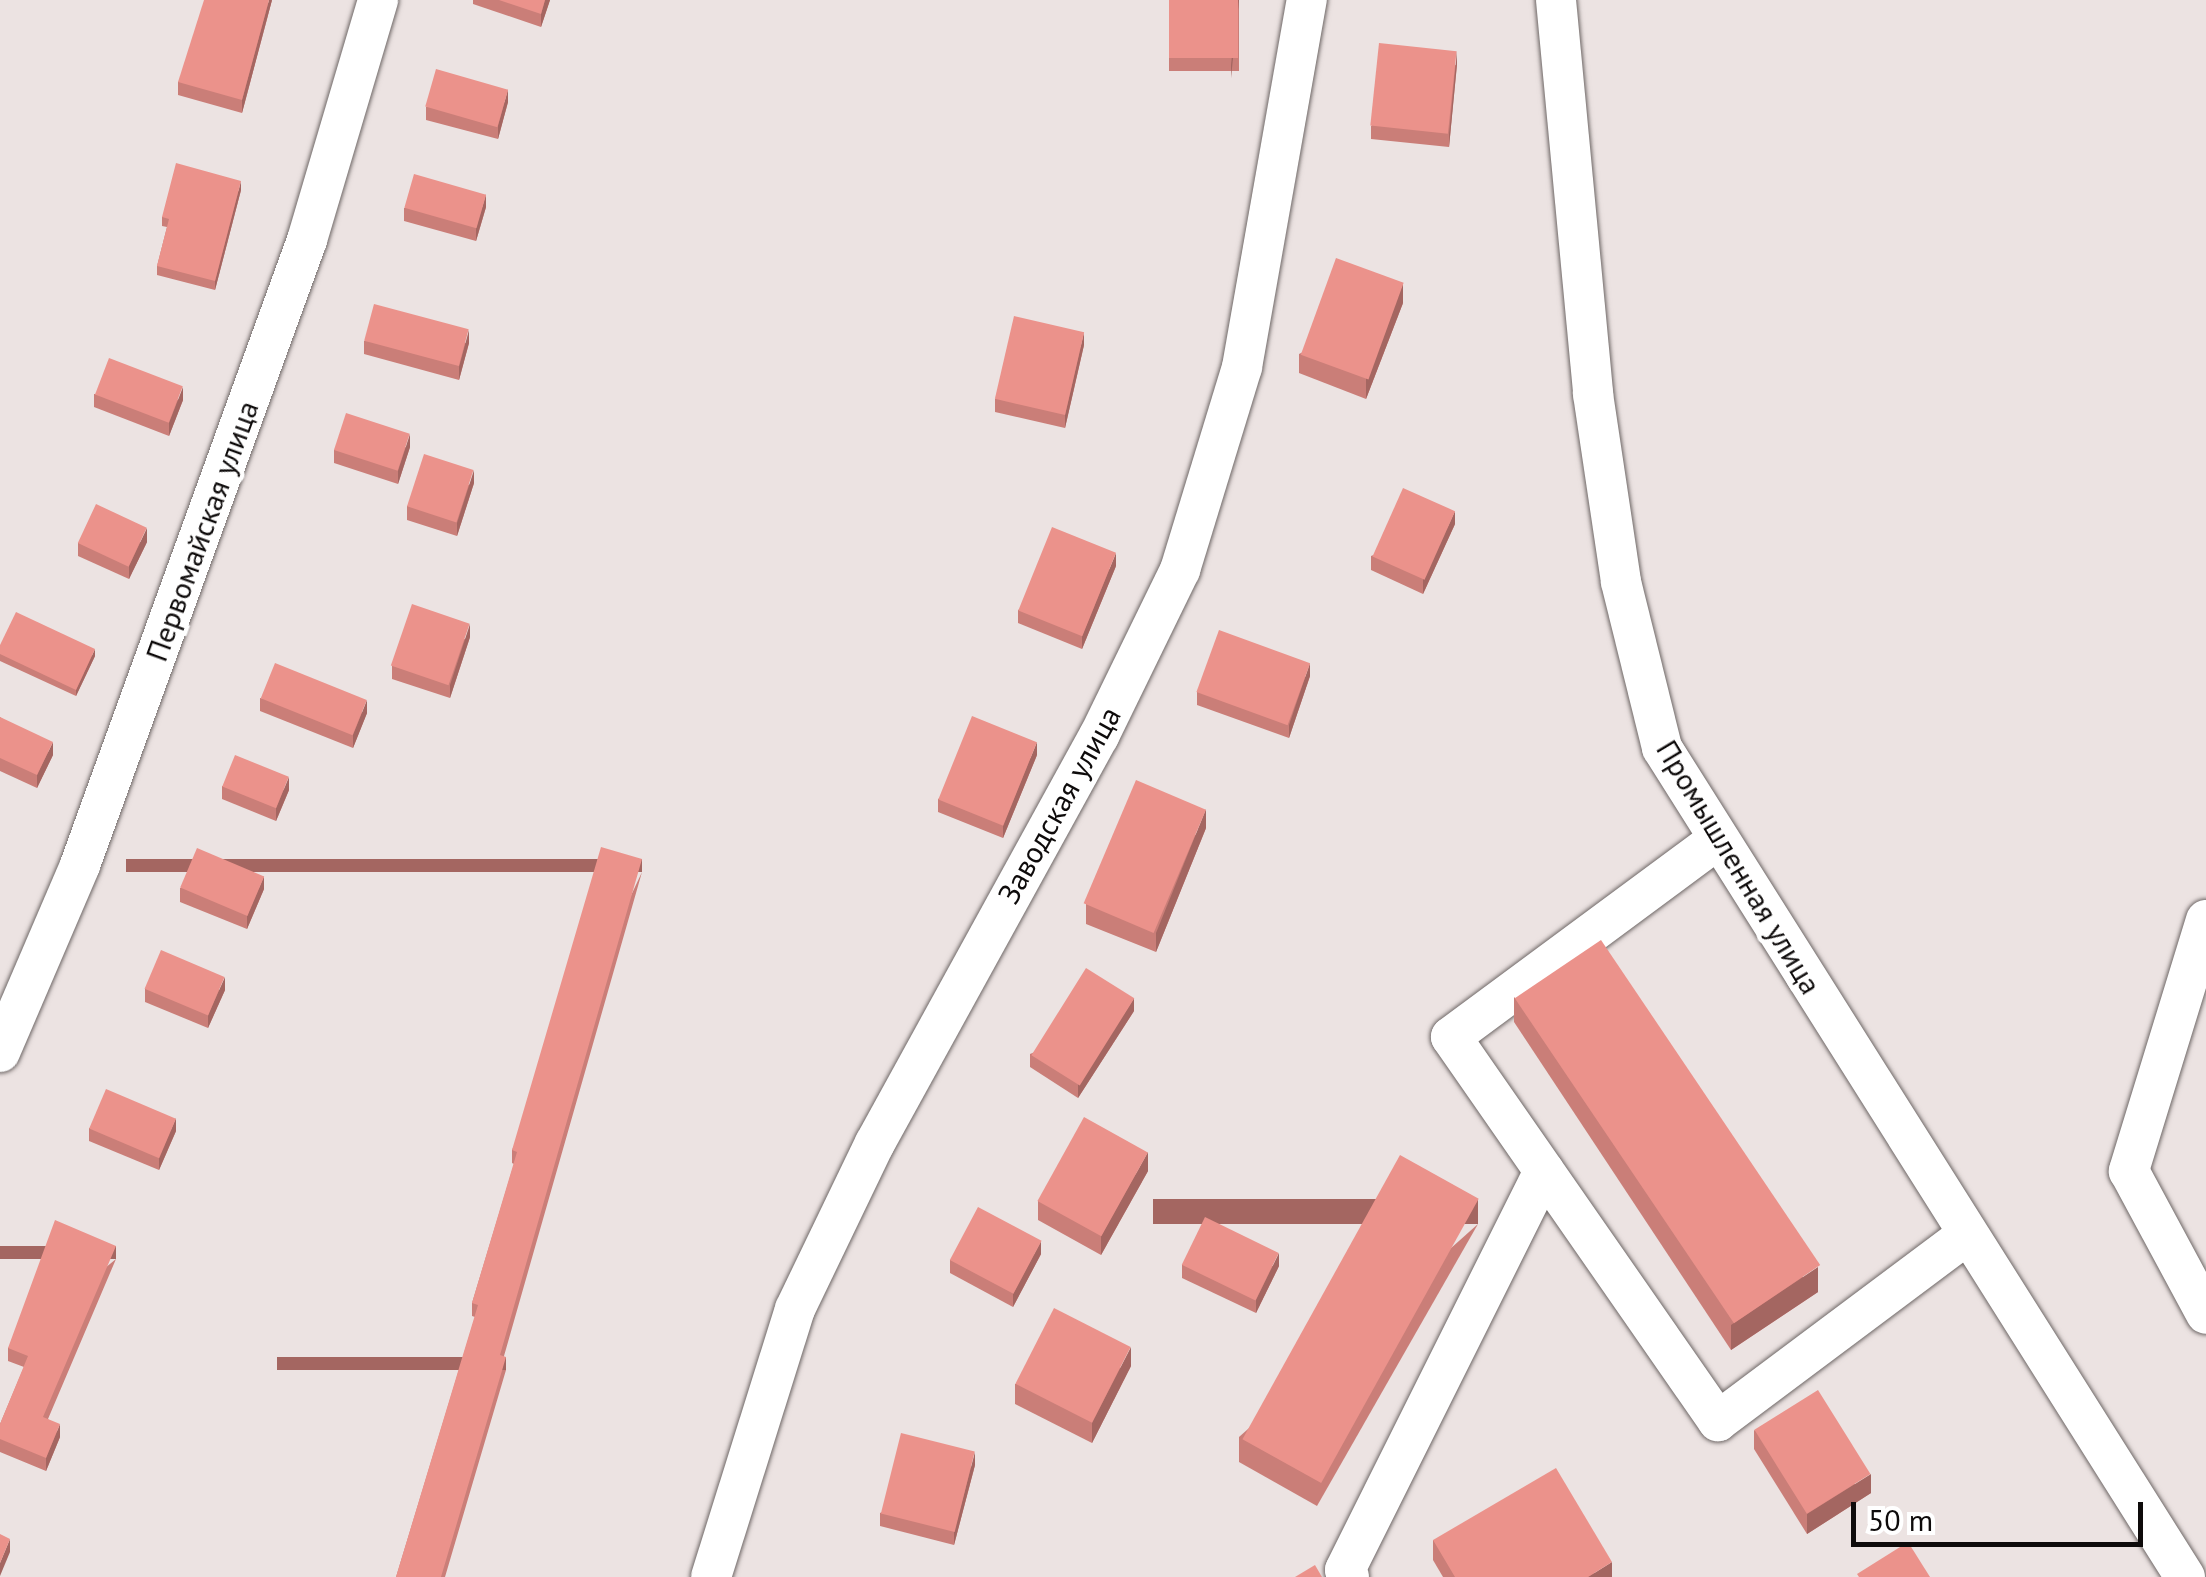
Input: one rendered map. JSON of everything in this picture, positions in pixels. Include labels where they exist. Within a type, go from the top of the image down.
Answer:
[{"type":"street","name":"Первомайская улица","points":[[0,1052],[80,865],[308,240],[378,0]]},
{"type":"street","name":"Заводская улица","points":[[711,1577],[796,1310],[875,1143],[1099,736],[1180,570],[1242,368],[1307,0]]},
{"type":"street","name":"Промышленная улица","points":[[1556,0],[1593,394],[1620,582],[1662,748],[2184,1577]]},
{"type":"street","points":[[1717,840],[1451,1037],[1718,1421],[1967,1235]]},
{"type":"street","points":[[2206,920],[2129,1171],[2206,1314]]},
{"type":"street","points":[[1349,1577],[1345,1570],[1544,1171]]},
{"type":"building","points":[[204,0],[269,0],[242,100],[178,82]]},
{"type":"building","points":[[499,0],[545,0],[541,14]]},
{"type":"building","points":[[1169,0],[1238,0],[1238,58],[1169,58]]},
{"type":"building","points":[[1379,43],[1457,51],[1448,134],[1370,126]]},
{"type":"building","points":[[436,69],[508,90],[497,127],[425,106]]},
{"type":"building","points":[[176,163],[241,181],[215,281],[157,266],[169,219],[162,217]]},
{"type":"building","points":[[414,174],[486,195],[476,228],[404,208]]},
{"type":"building","points":[[1336,258],[1404,283],[1368,379],[1301,355]]},
{"type":"building","points":[[374,304],[469,329],[459,366],[364,341]]},
{"type":"building","points":[[1014,316],[1084,332],[1065,415],[995,399]]},
{"type":"building","points":[[109,358],[183,386],[169,423],[95,394]]},
{"type":"building","points":[[346,413],[410,434],[398,471],[334,450]]},
{"type":"building","points":[[424,454],[473,470],[456,522],[407,506]]},
{"type":"building","points":[[1403,488],[1455,511],[1425,580],[1372,557]]},
{"type":"building","points":[[96,504],[147,528],[129,567],[78,543]]},
{"type":"building","points":[[1052,527],[1116,553],[1082,636],[1018,610]]},
{"type":"building","points":[[412,604],[470,624],[449,685],[391,665]]},
{"type":"building","points":[[16,612],[95,649],[76,690],[0,654],[0,645]]},
{"type":"building","points":[[1219,630],[1310,663],[1288,725],[1196,692]]},
{"type":"building","points":[[275,663],[367,700],[353,735],[261,698]]},
{"type":"building","points":[[972,716],[1037,742],[1003,826],[938,799]]},
{"type":"building","points":[[0,717],[53,742],[37,775],[0,758]]},
{"type":"building","points":[[235,755],[289,777],[276,808],[222,787]]},
{"type":"building","points":[[1136,780],[1206,810],[1154,933],[1084,903]]},
{"type":"building","points":[[601,847],[642,859],[500,1355],[506,1357],[441,1577],[396,1577],[478,1305],[472,1303],[517,1152],[512,1150]]},
{"type":"building","points":[[197,848],[264,877],[247,916],[180,888]]},
{"type":"building","points":[[1601,940],[1820,1265],[1734,1323],[1515,998]]},
{"type":"building","points":[[161,950],[225,977],[208,1016],[145,989]]},
{"type":"building","points":[[1086,968],[1134,998],[1080,1086],[1031,1055]]},
{"type":"building","points":[[106,1089],[176,1119],[159,1158],[89,1129]]},
{"type":"building","points":[[1084,1117],[1148,1152],[1101,1236],[1037,1201]]},
{"type":"building","points":[[1400,1155],[1479,1199],[1321,1483],[1242,1439]]},
{"type":"building","points":[[978,1207],[1042,1241],[1013,1294],[950,1260]]},
{"type":"building","points":[[1205,1217],[1279,1253],[1255,1301],[1182,1265]]},
{"type":"building","points":[[55,1220],[116,1246],[43,1417],[60,1424],[46,1458],[0,1439],[0,1424],[28,1356],[8,1348]]},
{"type":"building","points":[[1054,1308],[1131,1347],[1092,1423],[1015,1384]]},
{"type":"building","points":[[1818,1390],[1870,1474],[1807,1514],[1754,1430]]},
{"type":"building","points":[[901,1433],[975,1451],[955,1532],[881,1514]]},
{"type":"building","points":[[1556,1468],[1612,1562],[1588,1577],[1455,1577],[1433,1540]]},
{"type":"building","points":[[0,1534],[10,1539],[0,1563]]},
{"type":"building","points":[[1908,1542],[1930,1577],[1859,1577],[1857,1574]]},
{"type":"building","points":[[1315,1565],[1322,1577],[1295,1577]]}]
